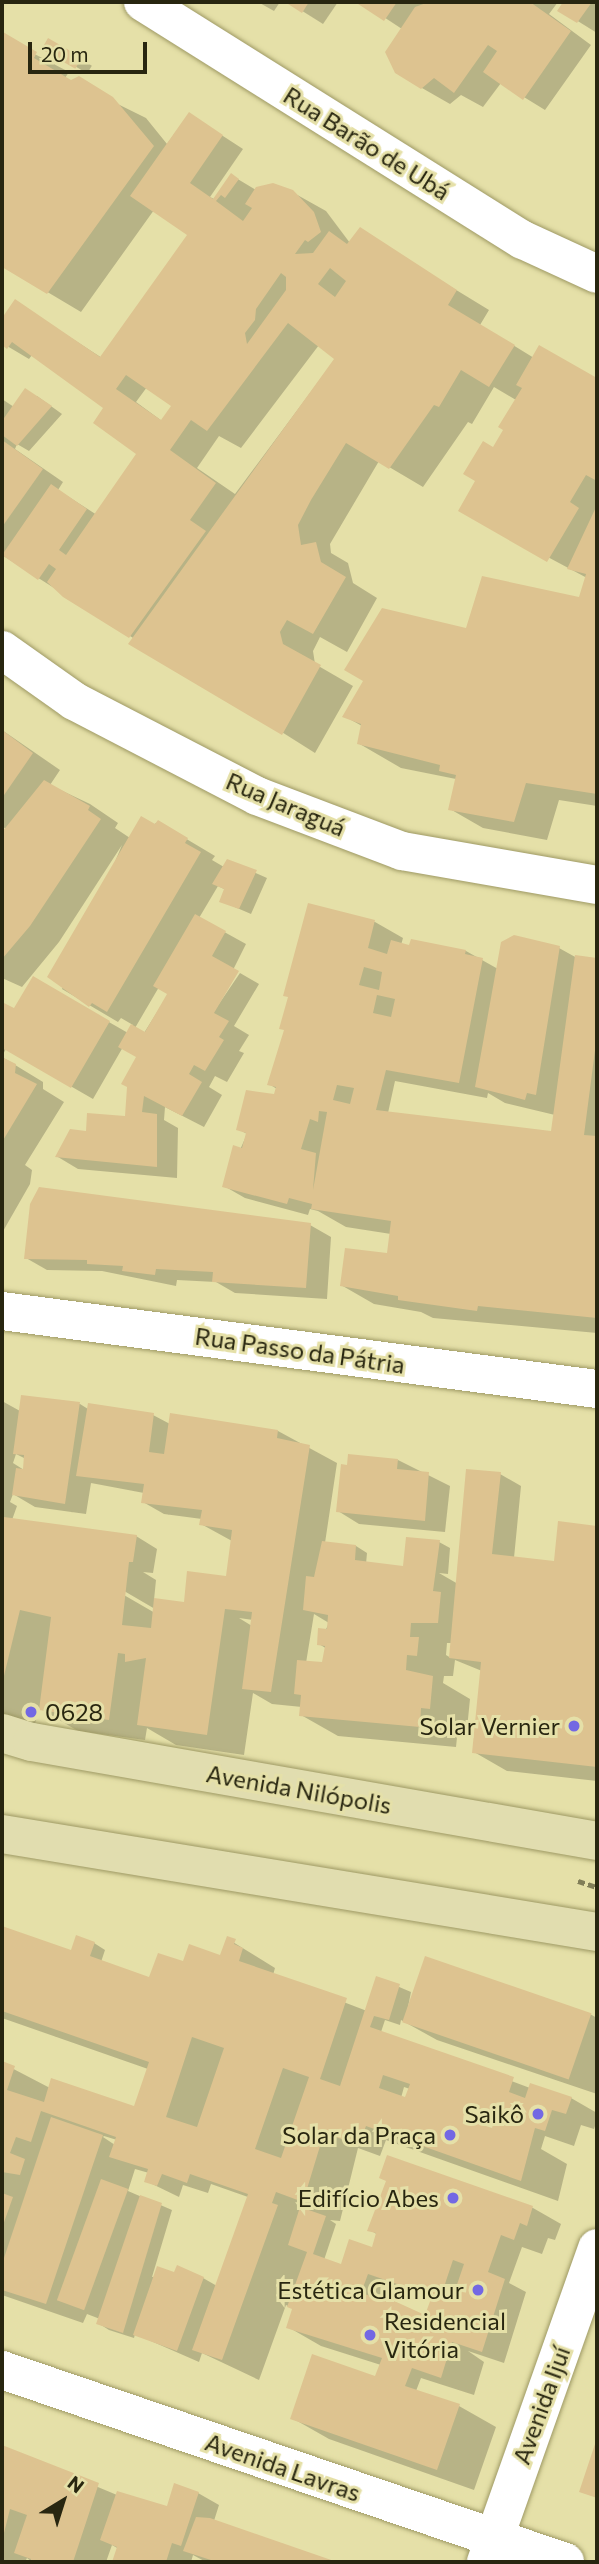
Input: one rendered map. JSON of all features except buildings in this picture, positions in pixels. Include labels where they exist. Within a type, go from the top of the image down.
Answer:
[{"type":"main road","name":"Avenida Nilópolis","points":[[2,1732],[32,1742],[597,1841]]},
{"type":"main road","points":[[2,1834],[597,1932]]},
{"type":"street","name":"Rua Barão de Ubá","points":[[143,2],[523,240],[597,274]]},
{"type":"street","name":"Rua Jaraguá","points":[[2,650],[74,701],[257,796],[402,851],[597,885]]},
{"type":"street","name":"Rua Passo da Pátria","points":[[2,1311],[597,1389]]},
{"type":"street","name":"Avenida Ijuí","points":[[490,2550],[597,2248]]},
{"type":"street","name":"Avenida Lavras","points":[[2,2370],[490,2550],[565,2562]]},
{"type":"place","name":"0628","points":[[31,1712]]},
{"type":"place","name":"Solar Vernier","points":[[574,1726]]},
{"type":"place","name":"Saikô","points":[[538,2114]]},
{"type":"place","name":"Solar da Praça","points":[[450,2135]]},
{"type":"place","name":"Edifício Abes","points":[[453,2198]]},
{"type":"place","name":"Estética Glamour","points":[[478,2290]]},
{"type":"place","name":"Residencial Vitória","points":[[370,2335]]}]
